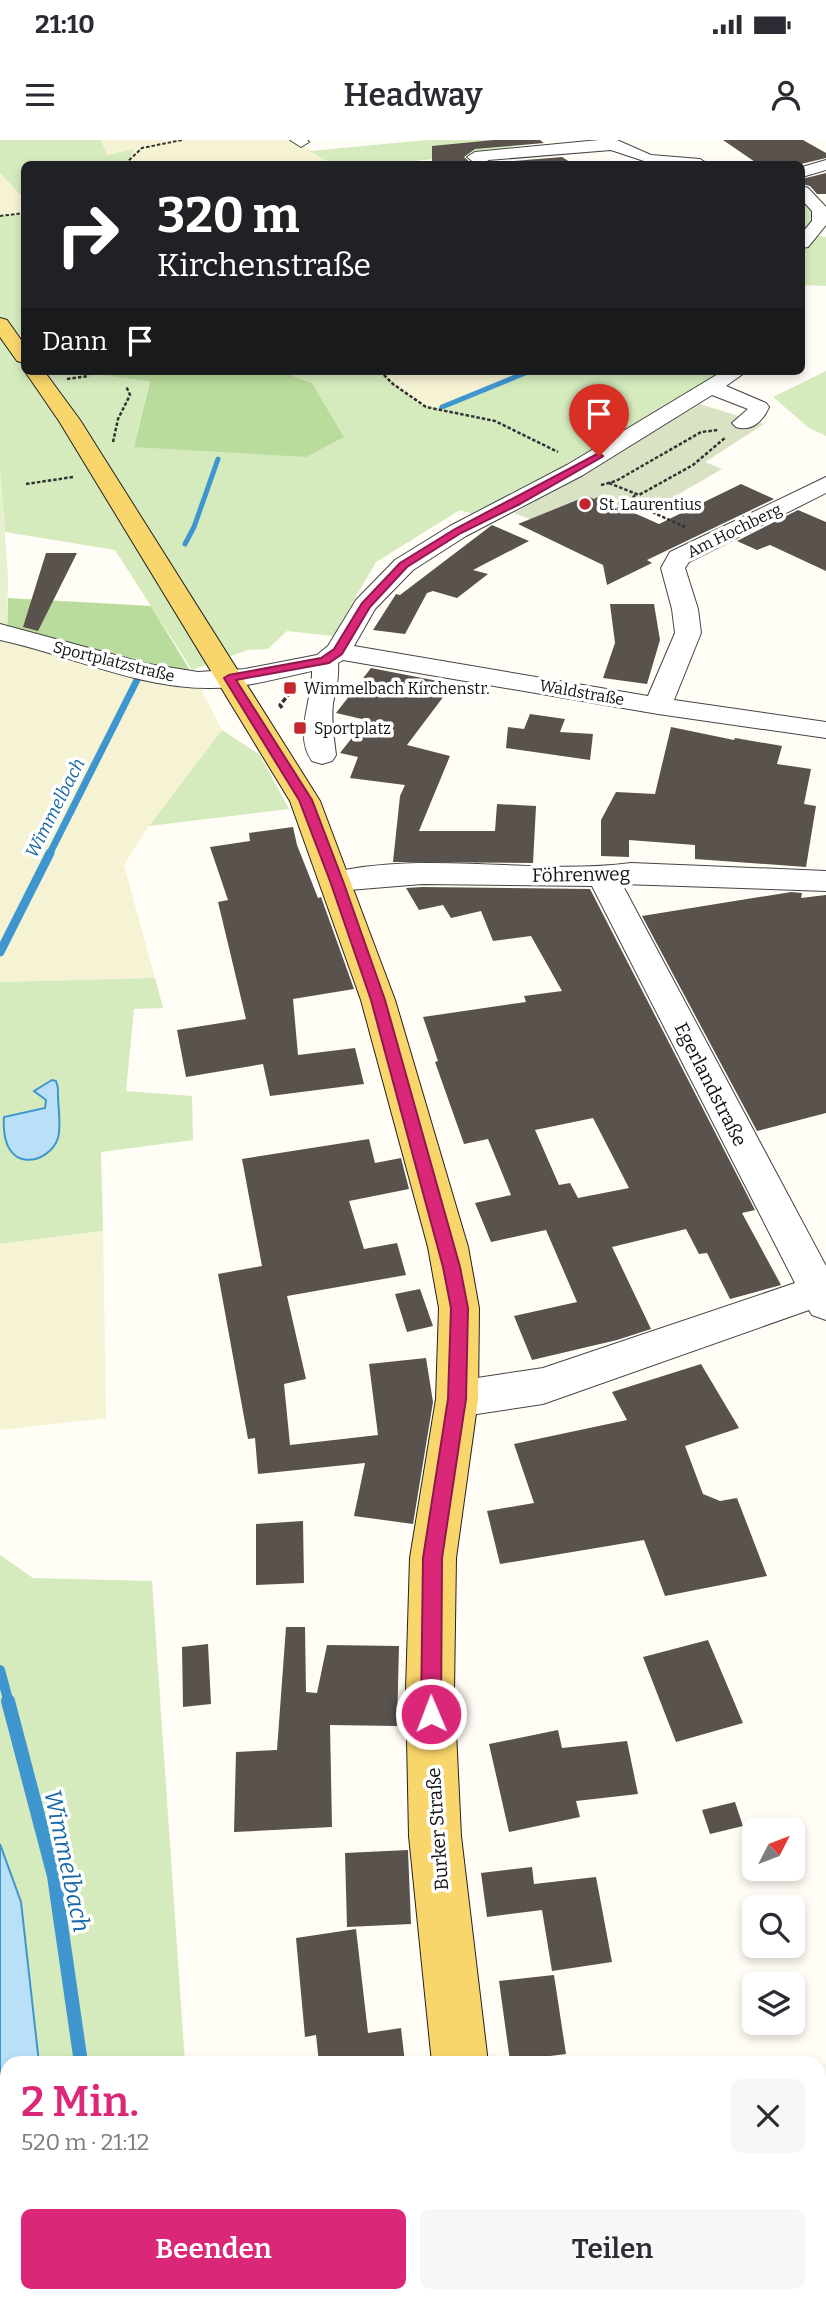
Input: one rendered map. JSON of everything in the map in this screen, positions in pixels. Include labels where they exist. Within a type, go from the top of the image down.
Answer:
[{"type":"main road","points":[[0,324],[21,353]]},
{"type":"main road","name":"Burker Straße","points":[[37,375],[99,469],[159,569],[306,800],[378,1000],[447,1247],[459,1308],[457,1399],[433,1558],[430,1690],[435,1836],[459,2056]]},
{"type":"street","points":[[481,161],[475,157],[610,142],[634,161]]},
{"type":"street","points":[[805,171],[826,165]]},
{"type":"street","points":[[805,172],[826,176]]},
{"type":"street","points":[[805,194],[820,210],[820,222],[805,240]]},
{"type":"street","points":[[322,755],[318,727],[320,701],[331,656],[365,605],[404,565],[458,531],[590,471],[731,375]]},
{"type":"street","points":[[711,388],[759,407],[755,416],[736,427]]},
{"type":"street","name":"Am Hochberg","points":[[658,706],[688,633],[685,609],[673,568],[678,557],[823,487]]},
{"type":"street","name":"Sportplatzstraße","points":[[0,632],[199,680],[229,678],[331,656]]},
{"type":"street","name":"Waldstraße","points":[[331,656],[826,730]]},
{"type":"street","name":"Föhrenweg","points":[[337,881],[380,875],[436,873],[603,877],[631,873],[826,881]]},
{"type":"street","name":"Egerlandstraße","points":[[457,1399],[543,1386],[823,1294],[603,877]]},
{"type":"path","points":[[127,161],[144,148],[182,140]]},
{"type":"path","points":[[0,216],[21,213]]},
{"type":"path","points":[[384,375],[426,407],[495,421],[635,495]]},
{"type":"path","points":[[99,469],[110,458],[118,419],[130,396],[126,386]]},
{"type":"path","points":[[617,481],[701,432],[736,427]]},
{"type":"path","points":[[713,540],[630,502],[635,495],[693,465],[736,427]]},
{"type":"path","points":[[26,484],[74,477]]},
{"type":"shaded area","points":[[101,140],[295,140],[327,161],[129,161],[134,150],[106,155]]},
{"type":"shaded area","points":[[0,173],[21,196],[21,213],[0,216]]},
{"type":"shaded area","points":[[384,375],[517,375],[437,408],[419,405]]},
{"type":"shaded area","points":[[0,637],[200,687],[222,730],[149,826],[124,865],[155,978],[0,982]]},
{"type":"shaded area","points":[[103,1231],[106,1418],[0,1430],[0,1244]]},
{"type":"green space","points":[[0,140],[101,140],[107,155],[134,149],[129,161],[21,161],[21,196],[0,173]]},
{"type":"green space","points":[[427,140],[505,140],[516,150],[415,161],[327,161],[310,151]]},
{"type":"green space","points":[[805,202],[813,217],[805,234]]},
{"type":"green space","points":[[21,213],[21,375],[107,375],[150,380],[134,446],[344,437],[312,383],[290,375],[384,375],[419,405],[437,408],[517,375],[718,375],[479,516],[460,510],[376,562],[333,636],[287,631],[268,649],[248,650],[192,670],[115,550],[5,532],[0,472],[0,216]]},
{"type":"green space","points":[[805,234],[826,237],[826,286],[805,285]]},
{"type":"green space","points":[[826,371],[826,436],[809,428],[773,397]]},
{"type":"green space","points":[[104,375],[290,375],[312,383],[344,437],[306,457],[134,447],[150,381]]},
{"type":"green space","points":[[700,404],[764,424],[705,462],[722,469],[651,510],[630,502],[581,533],[545,525],[514,513]]},
{"type":"green space","points":[[0,472],[8,575],[7,638],[0,637]]},
{"type":"green space","points":[[8,598],[151,606],[200,687],[7,638]]},
{"type":"green space","points":[[222,730],[260,755],[289,809],[149,826]]},
{"type":"green space","points":[[155,978],[163,1008],[134,1009],[126,1091],[192,1096],[193,1140],[101,1152],[103,1231],[0,1244],[0,982]]},
{"type":"green space","points":[[0,1555],[33,1578],[152,1581],[185,2056],[0,2056]]},
{"type":"water","points":[[52,1080],[56,1081],[58,1088],[58,1138],[46,1154],[36,1159],[17,1157],[10,1149],[5,1136],[4,1117],[45,1108],[46,1100],[34,1091]]},
{"type":"water","points":[[0,1844],[21,1902],[38,2056],[0,2056]]},
{"type":"building","points":[[494,140],[540,140],[544,143],[475,149],[464,157],[469,161],[432,161],[432,146]]},
{"type":"building","points":[[723,140],[803,140],[826,153],[826,158],[805,163],[754,161]]},
{"type":"building","points":[[562,157],[568,161],[514,161]]},
{"type":"building","points":[[826,173],[826,194],[817,194],[805,185],[805,178]]},
{"type":"building","points":[[741,484],[774,499],[647,560],[652,563],[607,585],[603,565],[518,524],[587,496],[594,499],[598,497],[659,524]]},
{"type":"building","points":[[798,510],[826,522],[826,571],[770,545],[757,550],[737,541]]},
{"type":"building","points":[[492,525],[529,541],[473,570],[488,574],[457,598],[433,591],[427,593],[405,634],[373,630],[396,594],[400,595]]},
{"type":"building","points":[[46,553],[77,553],[38,631],[23,627]]},
{"type":"building","points":[[610,604],[654,604],[660,640],[647,684],[603,678],[615,643]]},
{"type":"building","points":[[371,668],[453,684],[407,745],[450,756],[419,831],[495,831],[497,804],[536,806],[533,863],[393,862],[400,796],[405,785],[350,778],[358,757],[340,753],[366,720],[336,713]]},
{"type":"building","points":[[530,714],[565,719],[560,732],[593,734],[590,760],[506,748],[508,727],[524,729]]},
{"type":"building","points":[[671,727],[734,740],[735,738],[782,746],[777,764],[811,769],[804,804],[816,806],[806,867],[695,859],[695,845],[629,840],[629,857],[601,856],[601,820],[616,792],[655,794]]},
{"type":"building","points":[[293,827],[297,845],[318,898],[321,897],[354,989],[293,999],[298,1055],[355,1048],[364,1084],[270,1096],[263,1064],[186,1077],[177,1030],[246,1019],[218,902],[228,900],[210,847],[250,841],[249,833]]},
{"type":"building","points":[[406,888],[590,889],[755,1210],[742,1213],[781,1285],[730,1299],[707,1253],[699,1254],[686,1229],[612,1247],[651,1329],[532,1360],[514,1316],[577,1302],[546,1230],[491,1242],[475,1203],[511,1195],[488,1139],[464,1144],[435,1062],[438,1061],[423,1017],[526,1002],[524,996],[562,991],[531,936],[493,941],[481,911],[451,918],[443,905],[419,910]],"holes":[[[593,1118],[629,1188],[578,1198],[570,1183],[559,1185],[535,1130]]]},
{"type":"building","points":[[791,892],[802,893],[801,898],[826,895],[826,1113],[757,1131],[642,916]]},
{"type":"building","points":[[369,1139],[375,1163],[401,1158],[409,1189],[349,1201],[364,1249],[397,1243],[406,1275],[287,1296],[306,1379],[284,1384],[290,1445],[378,1435],[369,1364],[426,1358],[433,1402],[413,1524],[354,1516],[365,1463],[258,1474],[255,1438],[248,1439],[218,1274],[262,1266],[242,1159]]},
{"type":"building","points":[[420,1289],[433,1326],[407,1332],[395,1294]]},
{"type":"building","points":[[701,1364],[739,1428],[685,1446],[703,1494],[720,1501],[737,1498],[767,1576],[665,1596],[644,1540],[500,1564],[487,1511],[534,1503],[514,1444],[627,1420],[612,1392]]},
{"type":"building","points":[[303,1521],[304,1583],[256,1585],[256,1524]]},
{"type":"building","points":[[286,1627],[305,1627],[306,1692],[317,1693],[327,1645],[399,1646],[397,1726],[330,1725],[332,1827],[234,1832],[236,1752],[277,1750]]},
{"type":"building","points":[[708,1640],[743,1723],[676,1742],[643,1657]]},
{"type":"building","points":[[208,1644],[211,1704],[183,1707],[182,1647]]},
{"type":"building","points":[[558,1730],[562,1748],[627,1741],[638,1794],[576,1801],[580,1817],[509,1832],[489,1744]]},
{"type":"building","points":[[735,1802],[742,1826],[710,1834],[702,1810]]},
{"type":"building","points":[[408,1850],[411,1924],[347,1927],[345,1853]]},
{"type":"building","points":[[532,1867],[534,1884],[596,1877],[612,1962],[552,1971],[542,1910],[487,1917],[481,1873]]},
{"type":"building","points":[[356,1929],[368,2033],[401,2028],[404,2056],[318,2056],[316,2035],[305,2037],[296,1938]]},
{"type":"building","points":[[554,1975],[566,2054],[509,2056],[499,1981]]},
{"type":"waterway","points":[[442,407],[520,375]]},
{"type":"waterway","points":[[185,544],[194,527],[218,459]]},
{"type":"waterway","name":"Wimmelbach","points":[[49,855],[138,678]]},
{"type":"waterway","name":"Wimmelbach","points":[[0,952],[50,853]]},
{"type":"waterway","name":"Wimmelbach","points":[[0,1670],[9,1703]]},
{"type":"waterway","name":"Wimmelbach","points":[[8,1701],[54,1876],[80,2056]]},
{"type":"place","name":"St. Laurentius","points":[[585,504]]},
{"type":"place","name":"Wimmelbach Kirchenstr.","points":[[290,688]]},
{"type":"place","name":"Sportplatz","points":[[300,728]]},
{"type":"route","points":[[431,1714],[433,1558],[457,1399],[459,1308],[452,1267],[378,1000],[337,881],[306,800],[229,678],[325,661],[338,651],[365,605],[404,565],[458,531],[599,456]]}]
